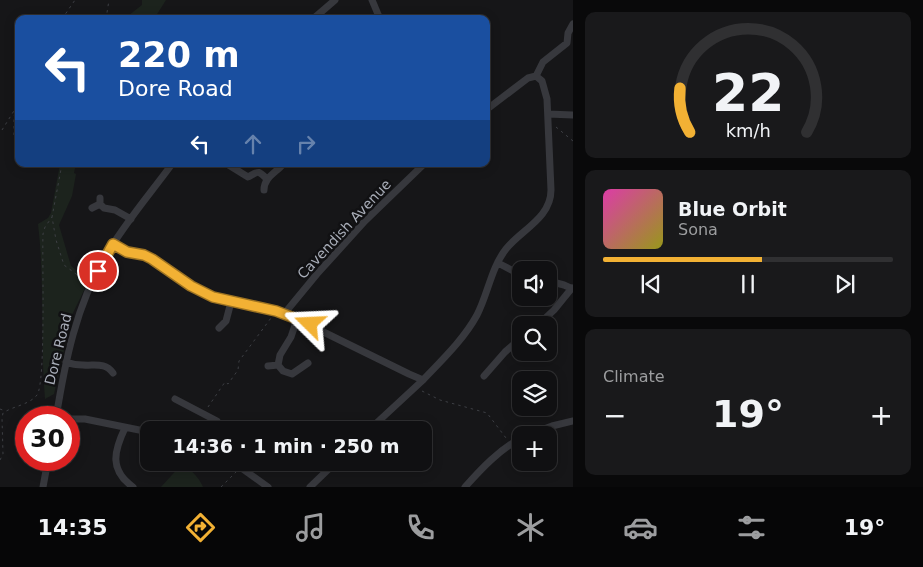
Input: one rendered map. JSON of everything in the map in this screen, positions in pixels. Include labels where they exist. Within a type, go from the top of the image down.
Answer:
[{"type":"street","points":[[318,15],[335,0]]},
{"type":"street","points":[[372,0],[378,15]]},
{"type":"street","points":[[490,107],[528,78],[536,76],[543,62],[567,43],[568,32],[573,24]]},
{"type":"street","points":[[379,421],[424,380],[476,317],[506,248],[531,227],[541,216],[548,204],[551,195],[548,114],[545,87],[536,76]]},
{"type":"street","points":[[548,114],[573,115]]},
{"type":"street","name":"Dore Road","points":[[58,406],[66,362],[82,306],[91,285],[113,244],[170,167]]},
{"type":"street","points":[[232,167],[248,177],[257,171],[267,178]]},
{"type":"street","points":[[264,190],[267,178],[280,167]]},
{"type":"street","name":"Cavendish Avenue","points":[[284,314],[365,221],[421,167]]},
{"type":"street","points":[[92,208],[100,201],[104,208],[115,210],[131,219]]},
{"type":"street","points":[[113,244],[127,252],[144,255],[152,259],[206,294],[231,302],[276,311],[297,319],[408,374],[424,380]]},
{"type":"street","points":[[498,263],[512,271]]},
{"type":"street","points":[[548,316],[572,288],[557,283]]},
{"type":"street","points":[[219,328],[226,321],[231,302]]},
{"type":"street","points":[[297,319],[291,337],[278,359],[278,365],[283,372],[292,374],[308,363]]},
{"type":"street","points":[[484,376],[512,346]]},
{"type":"street","points":[[66,362],[81,365],[104,365],[114,373]]},
{"type":"street","points":[[268,366],[278,365]]},
{"type":"street","points":[[175,399],[217,421]]},
{"type":"street","points":[[80,419],[140,430]]},
{"type":"street","points":[[554,426],[573,421]]},
{"type":"street","points":[[125,428],[116,450],[116,460],[121,476],[133,487]]},
{"type":"street","points":[[465,487],[489,461],[511,444]]},
{"type":"street","points":[[44,487],[46,471]]},
{"type":"street","points":[[244,471],[268,487]]},
{"type":"street","points":[[310,487],[327,471]]},
{"type":"path","points":[[65,15],[75,0]]},
{"type":"path","points":[[107,15],[109,0]]},
{"type":"path","points":[[2,130],[15,110]]},
{"type":"path","points":[[14,135],[15,114]]},
{"type":"path","points":[[548,125],[561,130],[573,141]]},
{"type":"path","points":[[61,167],[52,217],[56,240],[64,265],[91,285]]},
{"type":"path","points":[[0,460],[3,454],[2,418],[6,411],[36,396],[40,389],[42,365],[42,234],[44,226],[52,217]]},
{"type":"path","points":[[204,414],[224,382],[228,384],[231,381],[239,367],[240,361],[276,311]]},
{"type":"path","points":[[414,388],[440,400],[487,413],[511,444]]},
{"type":"path","points":[[0,409],[6,411]]},
{"type":"path","points":[[221,487],[237,471]]},
{"type":"shaded area","points":[[142,0],[166,0],[157,15],[129,15],[142,5]]},
{"type":"shaded area","points":[[59,167],[75,167],[72,196],[59,225],[71,266],[89,280],[72,315],[54,394],[45,399],[38,224],[48,218],[51,213]]},
{"type":"shaded area","points":[[176,471],[191,471],[203,487],[161,487]]},
{"type":"route","points":[[98,271],[113,244],[127,252],[144,255],[152,259],[191,286],[213,297],[276,311],[310,324]]}]
